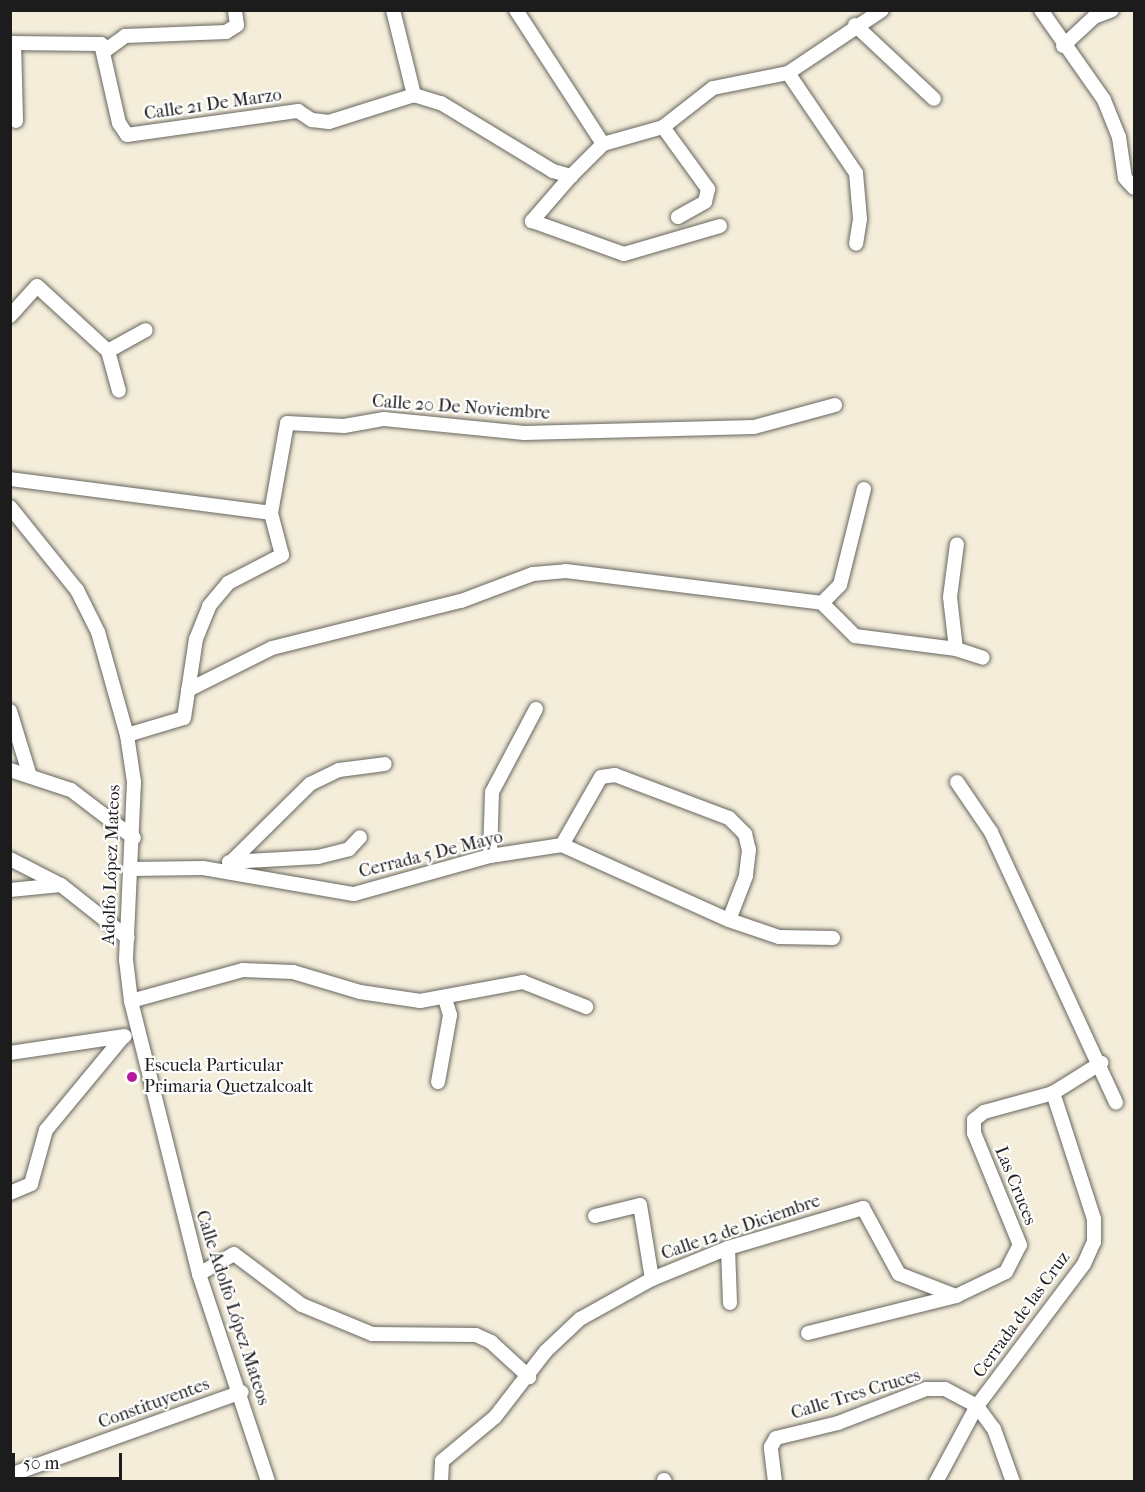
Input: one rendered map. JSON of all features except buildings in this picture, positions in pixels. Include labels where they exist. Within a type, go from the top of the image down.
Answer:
[{"type":"street","points":[[16,121],[12,43],[92,42],[106,50],[125,36],[226,32],[237,25],[235,10]]},
{"type":"street","points":[[393,10],[414,95],[441,103],[553,171],[571,176]]},
{"type":"street","points":[[516,10],[603,144]]},
{"type":"street","points":[[720,226],[624,254],[532,221],[571,176],[603,144],[663,127],[713,88],[788,73],[822,55],[855,25],[882,10]]},
{"type":"street","points":[[1041,10],[1063,46],[1104,100],[1119,136],[1125,178],[1134,188]]},
{"type":"street","points":[[1063,46],[1094,17],[1112,10]]},
{"type":"street","points":[[855,25],[934,99]]},
{"type":"street","name":"Calle 21 De Marzo","points":[[106,50],[119,123],[127,135],[298,111],[312,120],[329,122],[414,95]]},
{"type":"street","points":[[788,73],[856,173],[860,219],[856,244]]},
{"type":"street","points":[[663,127],[708,189],[705,202],[678,217]]},
{"type":"street","points":[[10,316],[37,286],[108,351],[119,391]]},
{"type":"street","points":[[108,351],[146,330]]},
{"type":"street","name":"Calle 20 De Noviembre","points":[[127,735],[184,718],[196,639],[209,606],[228,583],[282,555],[271,513],[287,423],[344,426],[384,418],[524,433],[754,427],[835,405]]},
{"type":"street","points":[[10,479],[271,513]]},
{"type":"street","points":[[822,603],[840,585],[864,489]]},
{"type":"street","name":"Adolfo López Mateos","points":[[10,507],[77,590],[98,632],[127,735],[134,782],[134,838],[130,869],[128,938],[131,1001],[164,1146]]},
{"type":"street","points":[[956,649],[950,597],[957,544]]},
{"type":"street","points":[[188,690],[272,648],[461,601],[533,574],[566,571],[822,603],[855,636],[956,649],[983,658]]},
{"type":"street","points":[[490,856],[492,792],[536,709]]},
{"type":"street","points":[[10,711],[30,776]]},
{"type":"street","points":[[232,861],[310,784],[339,770],[384,764]]},
{"type":"street","points":[[10,770],[71,790],[134,838]]},
{"type":"street","points":[[729,920],[746,876],[749,850],[745,834],[729,818],[615,775],[601,777],[562,845],[729,920],[779,937],[833,938]]},
{"type":"street","points":[[957,782],[991,832],[1072,1017],[1101,1063],[1116,1103]]},
{"type":"street","points":[[203,868],[232,861],[318,857],[349,849],[360,837]]},
{"type":"street","name":"Cerrada 5 De Mayo","points":[[130,869],[203,868],[354,894],[490,856],[562,845]]},
{"type":"street","points":[[10,859],[61,885],[128,938]]},
{"type":"street","points":[[10,890],[61,885]]},
{"type":"street","points":[[131,1001],[243,970],[293,972],[360,992],[445,999],[523,982],[586,1007]]},
{"type":"street","points":[[438,1082],[450,1015],[445,999]]},
{"type":"street","points":[[10,1053],[123,1037],[137,1030]]},
{"type":"street","points":[[10,1193],[31,1184],[46,1130],[123,1037]]},
{"type":"street","name":"Las Cruces","points":[[956,1296],[1006,1272],[1020,1245],[974,1133],[974,1120],[984,1112],[1053,1093],[1101,1063]]},
{"type":"street","name":"Cerrada de las Cruz","points":[[936,1482],[977,1406],[1084,1264],[1094,1242],[1094,1219],[1053,1093]]},
{"type":"street","name":"Calle Adolfo López Mateos","points":[[164,1146],[199,1274],[242,1392],[268,1482]]},
{"type":"street","points":[[595,1216],[640,1205],[652,1279]]},
{"type":"street","name":"Calle 12 de Diciembre","points":[[441,1482],[442,1461],[495,1417],[529,1377],[546,1351],[580,1319],[652,1279],[728,1248],[855,1208],[870,1212],[899,1274],[956,1296]]},
{"type":"street","name":"Calle 12 de Diciembre","points":[[728,1248],[730,1303]]},
{"type":"street","points":[[199,1274],[234,1254],[302,1305],[372,1334],[476,1335],[491,1342],[529,1377]]},
{"type":"street","points":[[808,1333],[956,1296]]},
{"type":"street","name":"Calle Tres Cruces","points":[[775,1482],[771,1447],[776,1438],[838,1423],[926,1389],[945,1389],[977,1406],[994,1429],[1013,1482]]},
{"type":"street","name":"Constituyentes","points":[[10,1475],[242,1392]]},
{"type":"place","name":"Escuela Particular Primaria Quetzalcoalt","points":[[132,1077]]}]
